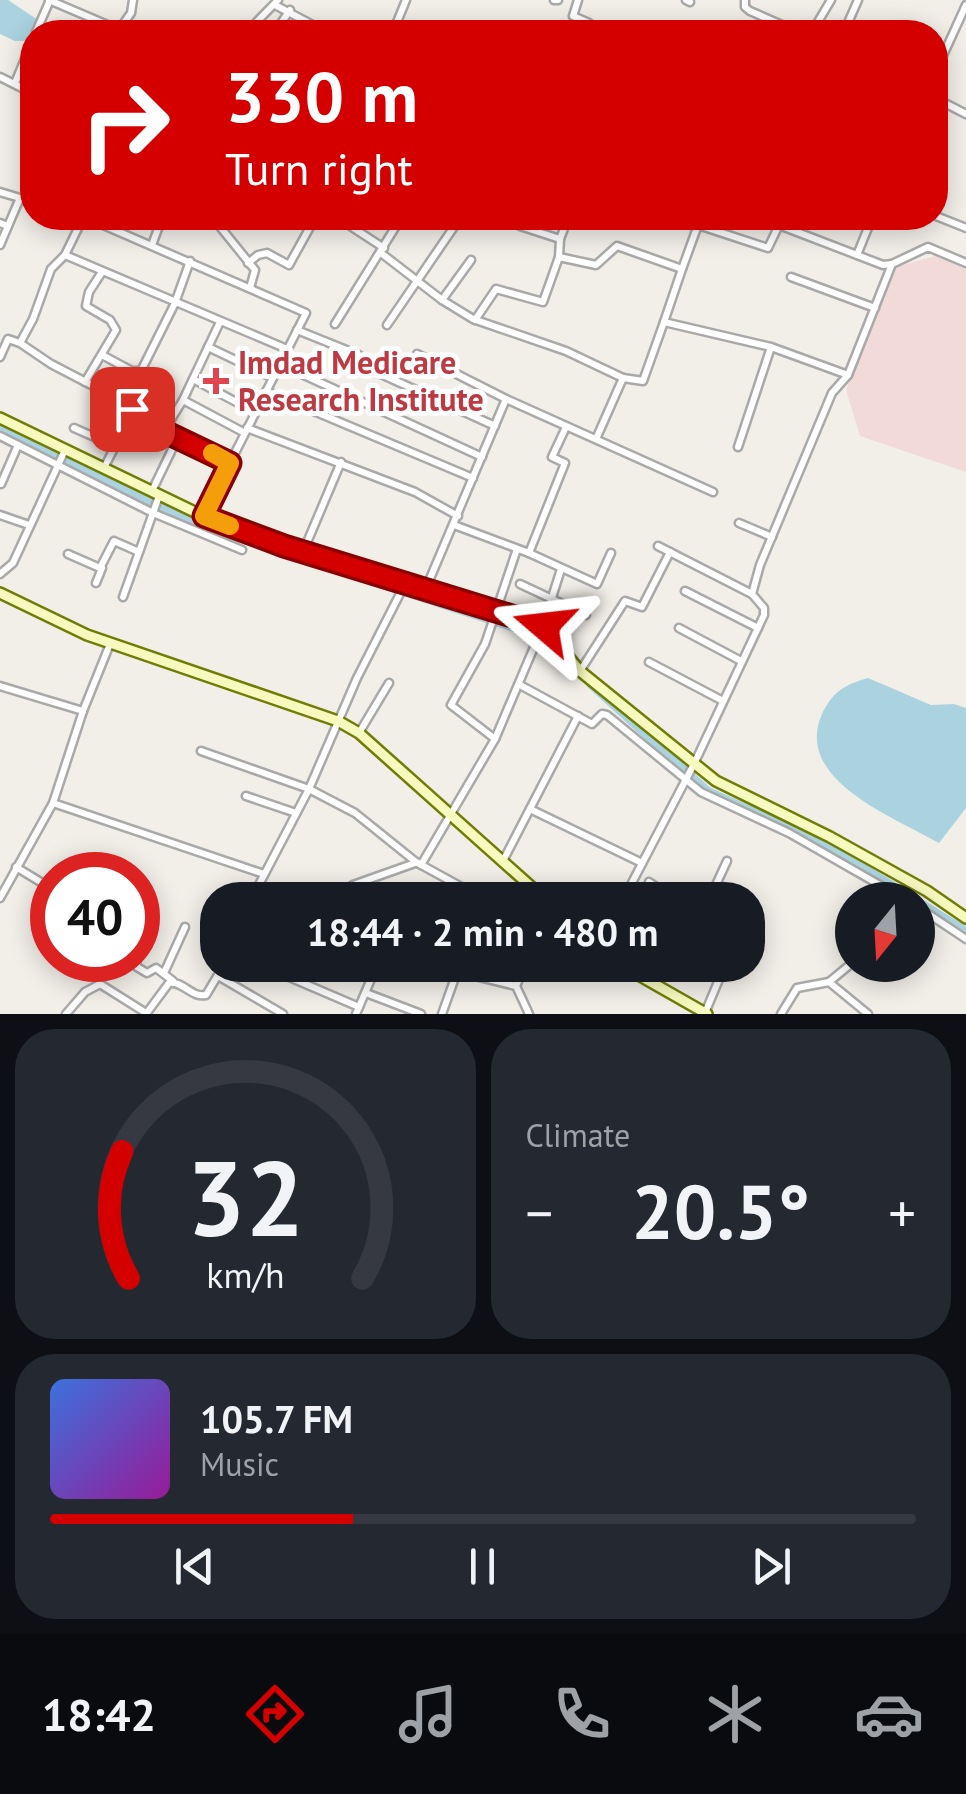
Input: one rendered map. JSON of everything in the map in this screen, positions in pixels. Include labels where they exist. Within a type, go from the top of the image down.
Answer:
[{"type":"street","points":[[50,0],[96,20]]},
{"type":"street","points":[[578,0],[573,16],[582,20]]},
{"type":"street","points":[[745,0],[745,7],[766,20]]},
{"type":"street","points":[[948,51],[963,26],[966,5],[958,0]]},
{"type":"street","points":[[259,20],[276,2],[306,20]]},
{"type":"street","points":[[283,20],[290,10]]},
{"type":"street","points":[[15,83],[20,71]]},
{"type":"street","points":[[0,78],[20,86]]},
{"type":"street","points":[[0,245],[4,225],[20,203]]},
{"type":"street","points":[[20,343],[51,269],[65,256],[79,230]]},
{"type":"street","points":[[115,230],[306,313],[204,516]]},
{"type":"street","points":[[152,245],[158,230]]},
{"type":"street","points":[[222,230],[256,275],[250,288]]},
{"type":"street","points":[[248,263],[262,252],[290,265],[308,230]]},
{"type":"street","points":[[354,230],[442,300],[475,320],[566,352],[623,378],[642,381],[696,230]]},
{"type":"street","points":[[335,324],[394,230]]},
{"type":"street","points":[[388,325],[452,230]]},
{"type":"street","points":[[532,230],[560,239]]},
{"type":"street","points":[[475,320],[496,289],[543,302],[559,257],[563,230]]},
{"type":"street","points":[[713,230],[768,248],[775,230]]},
{"type":"street","points":[[800,230],[884,265],[928,247],[966,263]]},
{"type":"street","points":[[857,255],[867,230]]},
{"type":"street","points":[[559,257],[596,264],[617,246],[682,269]]},
{"type":"street","points":[[65,256],[287,349]]},
{"type":"street","points":[[442,300],[471,260]]},
{"type":"street","points":[[102,355],[141,372],[175,304],[190,262]]},
{"type":"street","points":[[752,594],[832,393],[848,374],[892,264]]},
{"type":"street","points":[[85,382],[116,330],[115,324],[86,306],[89,292],[102,272]]},
{"type":"street","points":[[791,276],[875,308]]},
{"type":"street","points":[[164,431],[220,322]]},
{"type":"street","points":[[664,322],[771,347],[848,374]]},
{"type":"street","points":[[297,330],[359,355],[361,364],[495,426]]},
{"type":"street","points":[[0,357],[4,337],[130,405],[131,414],[103,469]]},
{"type":"street","points":[[208,347],[273,378]]},
{"type":"street","points":[[738,447],[771,347]]},
{"type":"street","points":[[417,354],[506,399],[713,492]]},
{"type":"street","points":[[280,364],[482,458]]},
{"type":"street","points":[[596,440],[623,378]]},
{"type":"street","points":[[193,379],[255,412]]},
{"type":"street","points":[[266,391],[473,478]]},
{"type":"street","points":[[426,588],[506,399]]},
{"type":"street","points":[[183,400],[246,430],[341,462],[432,500],[456,520],[596,584],[611,553]]},
{"type":"street","points":[[131,414],[230,463]]},
{"type":"street","points":[[0,418],[154,511],[242,550]]},
{"type":"street","points":[[529,553],[565,463],[552,456],[566,426]]},
{"type":"street","points":[[74,428],[115,446]]},
{"type":"street","points":[[0,436],[18,445],[103,469],[204,516],[303,552],[544,626],[580,671],[692,767],[830,837],[907,882]]},
{"type":"street","points":[[122,597],[178,437]]},
{"type":"street","points":[[1,484],[18,445]]},
{"type":"street","points":[[0,574],[12,563],[62,458]]},
{"type":"street","points":[[303,552],[341,462]]},
{"type":"street","points":[[0,515],[29,525]]},
{"type":"street","points":[[739,522],[772,537]]},
{"type":"street","points":[[96,583],[114,541],[139,552]]},
{"type":"street","points":[[632,882],[686,780],[764,608],[752,594],[658,546]]},
{"type":"street","points":[[495,739],[451,705],[485,644],[517,549]]},
{"type":"street","points":[[580,671],[625,601],[642,607],[670,552]]},
{"type":"street","points":[[68,554],[103,567]]},
{"type":"street","points":[[365,882],[418,864],[495,739],[544,626],[562,569]]},
{"type":"street","points":[[260,882],[309,789],[357,678],[405,583]]},
{"type":"street","points":[[520,584],[586,615]]},
{"type":"street","points":[[685,591],[758,628]]},
{"type":"street","points":[[0,593],[70,629],[338,721],[359,733],[526,882]]},
{"type":"street","points":[[678,628],[741,661]]},
{"type":"street","points":[[0,898],[53,803],[110,644]]},
{"type":"street","points":[[649,662],[723,701]]},
{"type":"street","points":[[359,733],[389,683]]},
{"type":"street","points":[[520,684],[595,724],[602,714],[608,715],[686,780],[875,882]]},
{"type":"street","points":[[0,686],[83,711]]},
{"type":"street","points":[[504,862],[578,716]]},
{"type":"street","points":[[201,750],[309,789],[355,813],[418,864],[452,882]]},
{"type":"street","points":[[246,796],[296,814]]},
{"type":"street","points":[[53,803],[264,874]]},
{"type":"street","points":[[530,809],[642,863]]},
{"type":"street","points":[[717,882],[726,861]]},
{"type":"street","points":[[16,867],[30,876]]},
{"type":"street","points":[[935,899],[966,918]]},
{"type":"street","points":[[935,918],[966,940]]},
{"type":"street","points":[[164,974],[185,926]]},
{"type":"street","points":[[160,971],[202,997],[213,982]]},
{"type":"street","points":[[780,1014],[796,988],[829,982],[835,977]]},
{"type":"street","points":[[66,1014],[86,992],[100,984],[146,1014],[169,983],[174,982]]},
{"type":"street","points":[[228,982],[283,1014]]},
{"type":"street","points":[[297,982],[357,1010],[370,982]]},
{"type":"street","points":[[442,1014],[453,982]]},
{"type":"street","points":[[499,982],[516,986]]},
{"type":"street","points":[[518,982],[529,1014]]},
{"type":"street","points":[[651,982],[706,1013],[719,982]]},
{"type":"street","points":[[829,982],[868,1014]]},
{"type":"street","points":[[366,993],[420,1014]]},
{"type":"shaded area","points":[[935,256],[966,269],[966,472],[860,436],[846,390],[896,267]]},
{"type":"water","points":[[0,0],[8,0],[38,20],[20,20],[20,41],[0,34]]},
{"type":"water","points":[[868,678],[931,705],[966,708],[966,808],[939,843],[853,794],[834,777],[822,758],[817,737],[826,706],[840,690]]},
{"type":"waterway","points":[[0,426],[197,525],[539,636],[576,671]]},
{"type":"waterway","points":[[590,684],[708,791],[825,844],[966,931]]},
{"type":"slow traffic","points":[[212,453],[230,463],[204,516],[230,526]]},
{"type":"place","name":"Imdad Medicare Research Institute","points":[[216,381]]},
{"type":"route","points":[[132,409],[136,418],[230,463],[204,516],[284,546],[544,626]]}]
